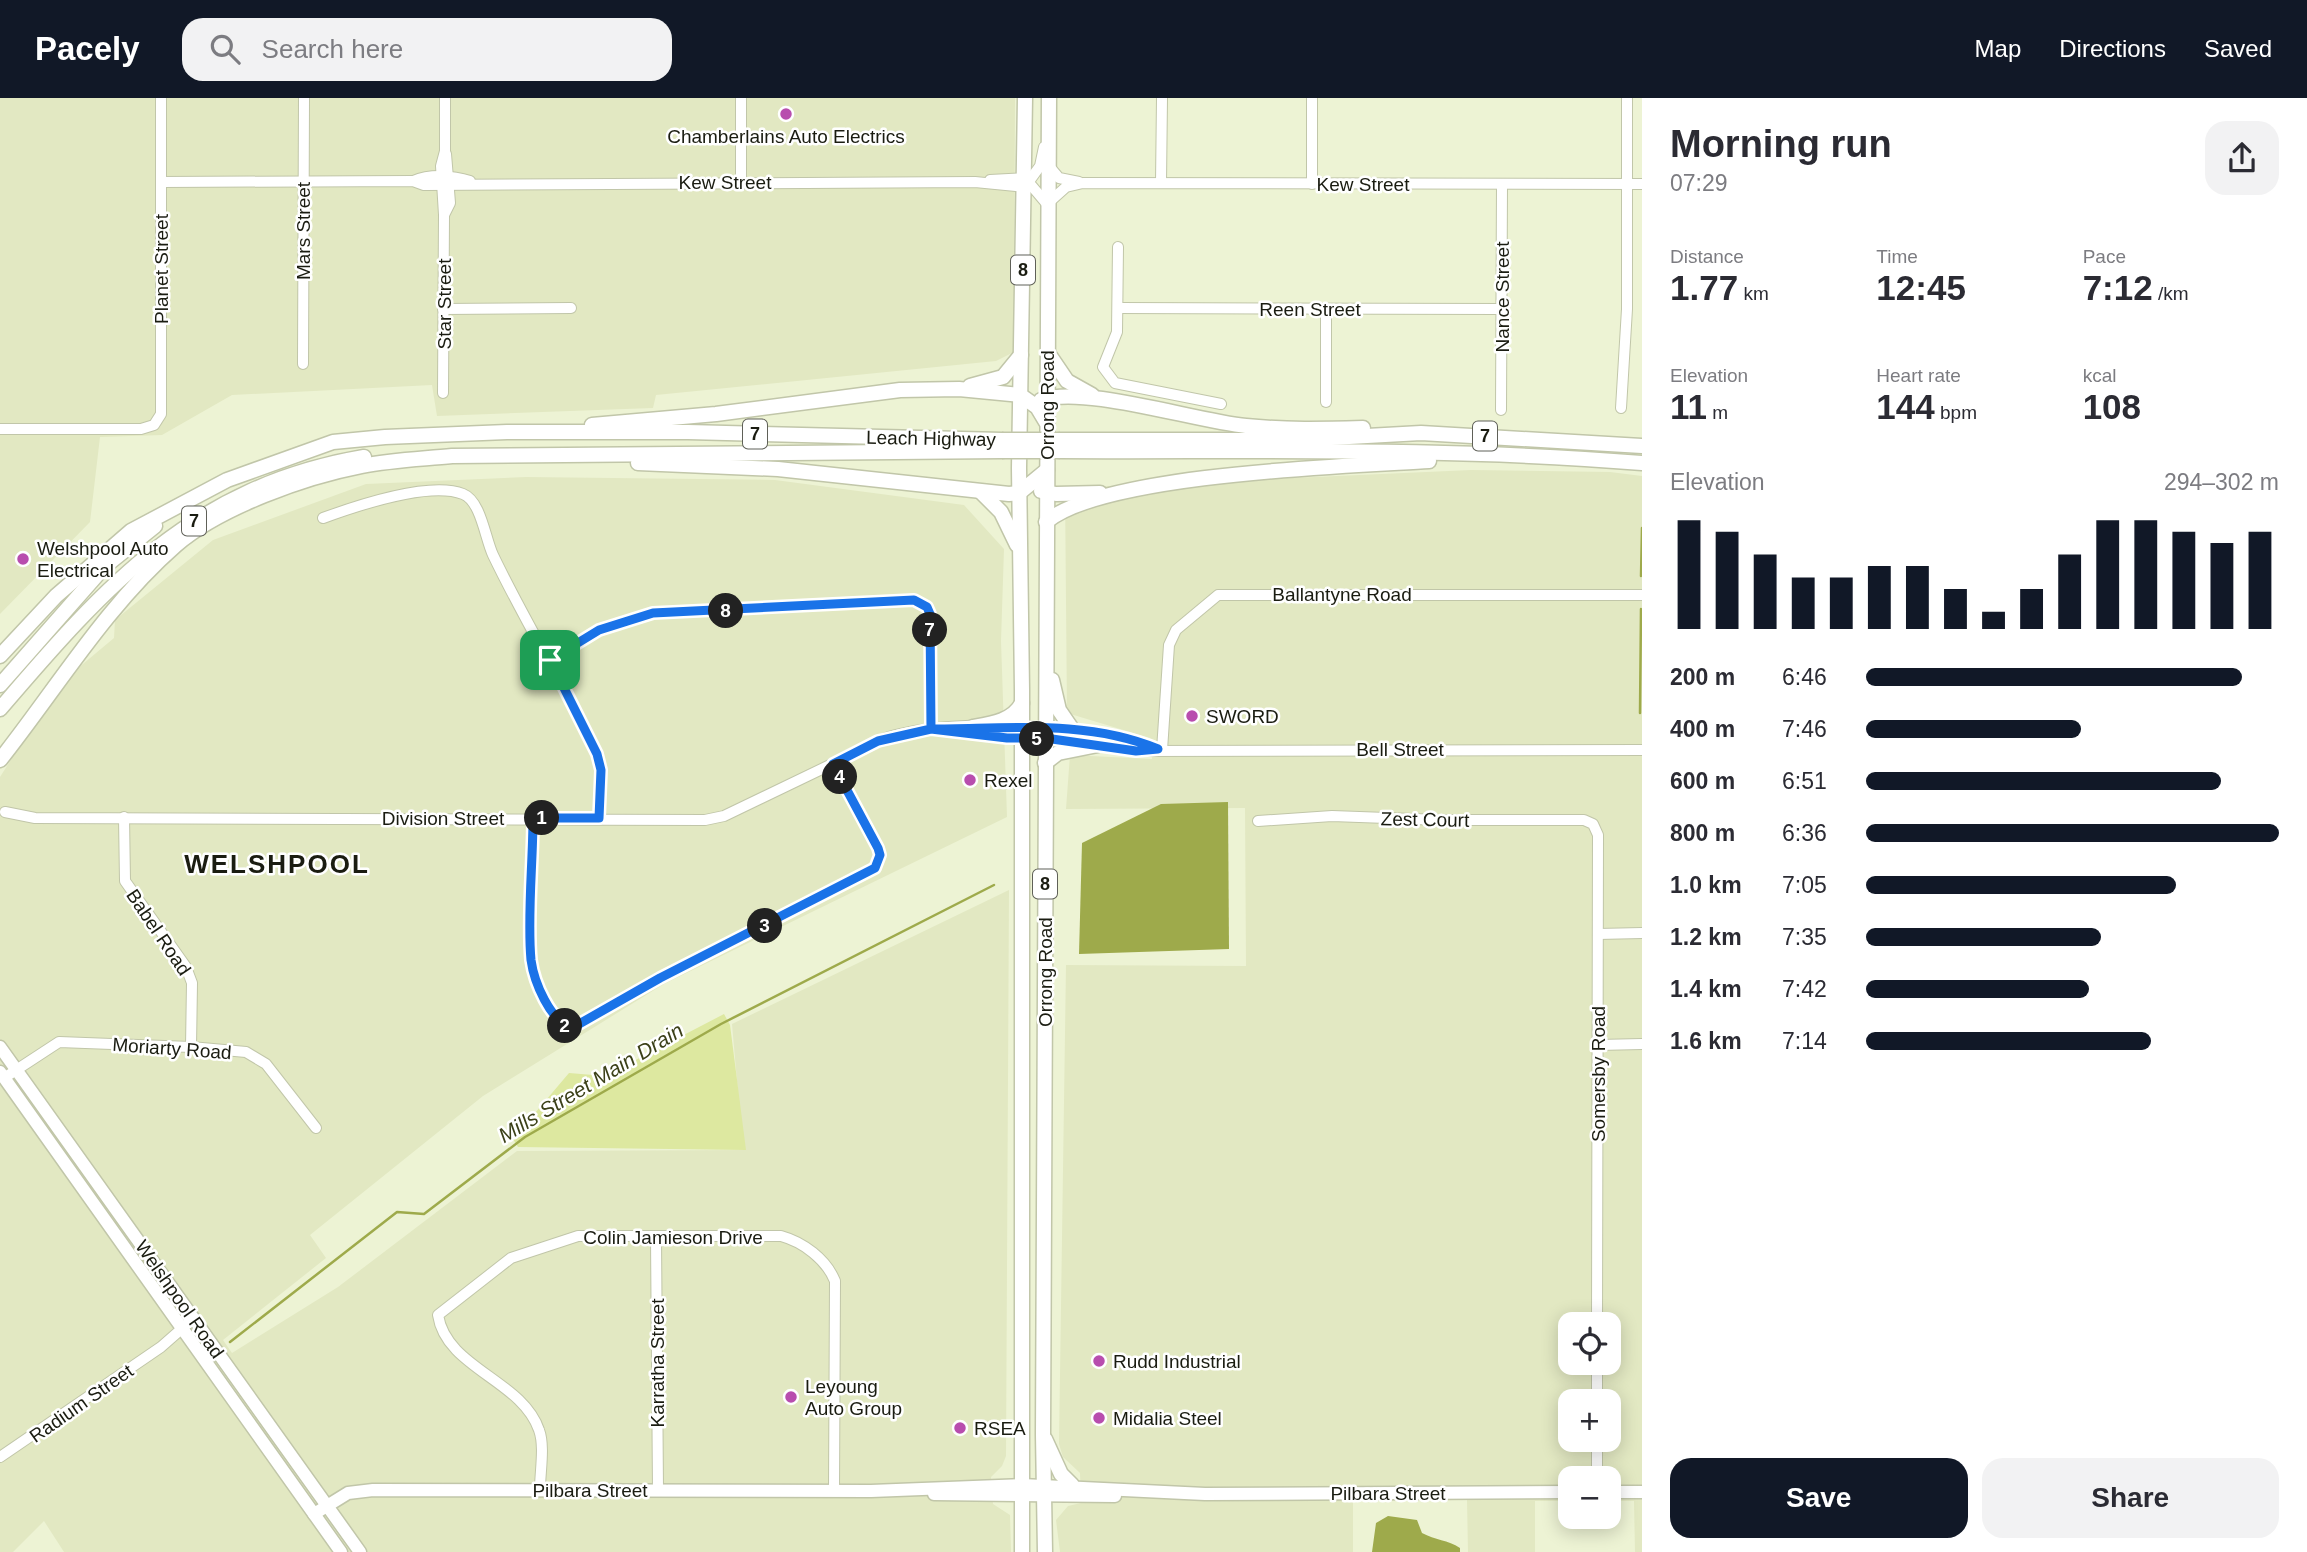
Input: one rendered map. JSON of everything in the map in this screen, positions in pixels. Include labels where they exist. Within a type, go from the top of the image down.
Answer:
[{"type":"highway","name":"Orrong Road","points":[[1022,1552],[1023,703],[1019,550],[1025,489],[1019,468],[1027,182],[1025,98]]},
{"type":"highway","name":"Orrong Road","points":[[1045,1552],[1043,1435],[1047,424],[1040,400],[1047,351],[1046,204],[1049,98]]},
{"type":"highway","points":[[1047,351],[1067,382],[1098,398]]},
{"type":"highway","points":[[959,389],[1003,377],[1021,355]]},
{"type":"highway","points":[[507,432],[716,414],[901,390],[959,389],[1020,395],[1040,400],[1098,398],[1247,426],[1366,428],[1421,433]]},
{"type":"highway","points":[[1020,424],[1040,400]]},
{"type":"highway","name":"Leach Highway","points":[[227,480],[333,442],[507,432],[688,432],[1002,445],[1535,455],[1642,463]]},
{"type":"highway","name":"Leach Highway","points":[[1060,446],[1295,440],[1421,433],[1642,446]]},
{"type":"highway","name":"Leach Highway","points":[[452,456],[539,457],[1002,445]]},
{"type":"highway","points":[[539,457],[778,469],[981,492],[1025,489],[1047,493],[1122,492],[1216,478],[1308,469],[1535,455]]},
{"type":"highway","name":"7","points":[[0,709],[64,634],[132,566],[187,524],[229,500],[280,477],[331,463],[373,456],[452,456]]},
{"type":"highway","name":"7","points":[[0,760],[101,626],[159,562],[194,533],[236,510],[310,480],[363,466],[452,456]]},
{"type":"highway","points":[[1025,489],[1047,470]]},
{"type":"highway","name":"7","points":[[0,656],[56,596],[131,531],[227,480]]},
{"type":"highway","name":"7","points":[[0,685],[104,567],[166,518],[227,480]]},
{"type":"highway","points":[[981,492],[1001,512],[1019,550]]},
{"type":"highway","points":[[1046,522],[1059,513],[1122,492]]},
{"type":"highway","points":[[1045,641],[1059,710],[1072,729]]},
{"type":"highway","points":[[973,727],[1002,720],[1015,713],[1023,703]]},
{"type":"highway","points":[[1045,763],[1058,753],[1098,745]]},
{"type":"highway","points":[[1043,1435],[1062,1474],[1072,1485]]},
{"type":"main road","name":"Welshpool Road","points":[[0,1047],[359,1552]]},
{"type":"main road","name":"Welshpool Road","points":[[2,1075],[341,1552]]},
{"type":"main road","name":"Pilbara Street","points":[[1043,1490],[1072,1485],[1205,1494],[1558,1492]]},
{"type":"main road","name":"Pilbara Street","points":[[314,1514],[326,1505],[357,1491],[1043,1490],[1201,1497],[1205,1494]]},
{"type":"main road","points":[[1621,1492],[1642,1492]]},
{"type":"street","name":"Planet Street","points":[[0,429],[142,429],[154,425],[161,414],[161,98]]},
{"type":"street","name":"Mars Street","points":[[303,98],[303,364]]},
{"type":"street","name":"Star Street","points":[[443,393],[444,98]]},
{"type":"street","points":[[741,98],[741,181]]},
{"type":"street","points":[[1046,204],[1027,182],[1043,155],[1049,98]]},
{"type":"street","points":[[1161,98],[1161,183]]},
{"type":"street","points":[[1312,98],[1312,184]]},
{"type":"street","points":[[1621,408],[1627,309],[1627,98]]},
{"type":"street","name":"Kew Street","points":[[1048,165],[1059,178],[1083,183],[1642,184]]},
{"type":"street","name":"Kew Street","points":[[161,182],[1027,182]]},
{"type":"street","name":"Kew Street","points":[[1046,204],[1066,187],[1083,183]]},
{"type":"street","name":"Nance Street","points":[[1501,410],[1502,184]]},
{"type":"street","points":[[1118,247],[1115,341],[1103,366],[1115,383],[1221,404]]},
{"type":"street","points":[[443,309],[571,308]]},
{"type":"street","name":"Reen Street","points":[[1118,308],[1501,309]]},
{"type":"street","points":[[1326,309],[1326,402]]},
{"type":"street","points":[[323,518],[380,499],[438,492],[454,492],[470,498],[476,505],[493,555],[597,754],[601,770],[599,818]]},
{"type":"street","name":"Ballantyne Road","points":[[1160,750],[1169,645],[1176,630],[1217,596],[1642,595]]},
{"type":"street","points":[[550,660],[599,630],[653,613],[914,600],[927,607],[930,614],[931,729]]},
{"type":"street","name":"Division Street","points":[[946,729],[973,727],[1022,733]]},
{"type":"street","name":"Division Street","points":[[5,812],[35,818],[715,818],[878,741],[931,729],[1022,733]]},
{"type":"street","name":"Bell Street","points":[[1045,733],[1072,729],[1139,741],[1160,750]]},
{"type":"street","points":[[1022,733],[1045,733]]},
{"type":"street","name":"Bell Street","points":[[1045,733],[1136,751],[1217,753],[1291,748],[1642,750]]},
{"type":"street","points":[[533,818],[531,961],[538,987],[557,1018],[572,1028],[660,978],[875,868],[880,855],[878,848],[833,764]]},
{"type":"street","name":"Zest Court","points":[[1258,821],[1332,816],[1441,820],[1584,820],[1593,824]]},
{"type":"street","name":"Babel Road","points":[[124,817],[125,881],[186,967],[192,984],[191,1047]]},
{"type":"street","name":"Somersby Road","points":[[1593,824],[1598,835],[1597,1312]]},
{"type":"street","points":[[1598,934],[1642,933]]},
{"type":"street","name":"Moriarty Road","points":[[2,1075],[59,1042],[191,1047],[257,1056],[316,1128]]},
{"type":"street","points":[[1598,1045],[1642,1044]]},
{"type":"street","name":"Colin Jamieson Drive","points":[[540,1489],[540,1432],[532,1416],[521,1401],[454,1348],[440,1332],[438,1315],[511,1258],[578,1236],[781,1236],[795,1240],[831,1271],[835,1282],[834,1491]]},
{"type":"street","name":"Karratha Street","points":[[656,1237],[658,1490]]},
{"type":"street","name":"Radium Street","points":[[0,1457],[196,1322]]},
{"type":"shaded area","points":[[0,98],[1015,98],[1014,352],[996,361],[656,395],[653,408],[437,416],[432,385],[232,395],[162,435],[100,437],[90,522],[0,614]]},
{"type":"shaded area","points":[[1471,470],[1610,472],[1642,476],[1642,1552],[1635,1552],[1634,1501],[1621,1501],[1621,1466],[1558,1466],[1558,1501],[1535,1501],[1535,1552],[1468,1552],[1467,1500],[1353,1501],[1353,1552],[1060,1552],[1056,1520],[1068,1506],[1081,1503],[1080,1473],[1063,1457],[1059,1444],[1066,965],[1246,966],[1245,808],[1066,809],[1070,755],[1152,759],[1150,738],[1067,713],[1065,488]]},
{"type":"shaded area","points":[[526,477],[775,480],[964,505],[1004,549],[1001,641],[1007,817],[664,984],[483,1096],[310,1235],[326,1258],[223,1340],[232,1353],[338,1287],[517,1151],[743,1150],[732,1024],[1009,890],[1006,1456],[1002,1466],[991,1477],[993,1504],[1010,1515],[1011,1552],[64,1552],[44,1521],[13,1552],[0,1552],[0,777],[59,684],[114,638],[115,620],[213,540],[366,484]]},
{"type":"shaded area","points":[[1228,802],[1229,949],[1079,954],[1082,843],[1161,804]]},
{"type":"shaded area","points":[[724,1014],[730,1025],[746,1150],[518,1147],[513,1139],[569,1073],[605,1076]]},
{"type":"shaded area","points":[[1388,1516],[1417,1520],[1422,1533],[1455,1545],[1460,1548],[1460,1552],[1372,1552],[1376,1523]]},
{"type":"waterway","name":"Mills Street Main Drain","points":[[1641,576],[1642,528]]},
{"type":"waterway","name":"Mills Street Main Drain","points":[[1640,713],[1641,609]]},
{"type":"waterway","name":"Mills Street Main Drain","points":[[230,1342],[397,1212],[424,1214],[525,1137],[721,1024],[994,885]]},
{"type":"place","name":"Chamberlains Auto Electrics","points":[[786,114]]},
{"type":"place","name":"Welshpool Auto Electrical","points":[[23,559]]},
{"type":"place","name":"SWORD","points":[[1192,716]]},
{"type":"place","name":"Rexel","points":[[970,780]]},
{"type":"place","name":"Rudd Industrial","points":[[1099,1361]]},
{"type":"place","name":"Leyoung Auto Group","points":[[791,1397]]},
{"type":"place","name":"Midalia Steel","points":[[1099,1418]]},
{"type":"place","name":"RSEA","points":[[960,1428]]},
{"type":"district","name":"WELSHPOOL","points":[[277,864]]},
{"type":"route","points":[[914,600],[927,607],[930,614],[931,729],[1045,727],[1079,729],[1139,741],[1158,749],[1136,751],[1045,738],[1007,738],[946,729],[892,736],[867,746],[833,764],[878,848],[880,855],[875,868],[660,978],[582,1025],[572,1028],[564,1026],[557,1018],[538,987],[531,961],[533,818],[599,818],[601,770],[597,754],[550,660],[599,630],[653,613],[914,600]]}]
